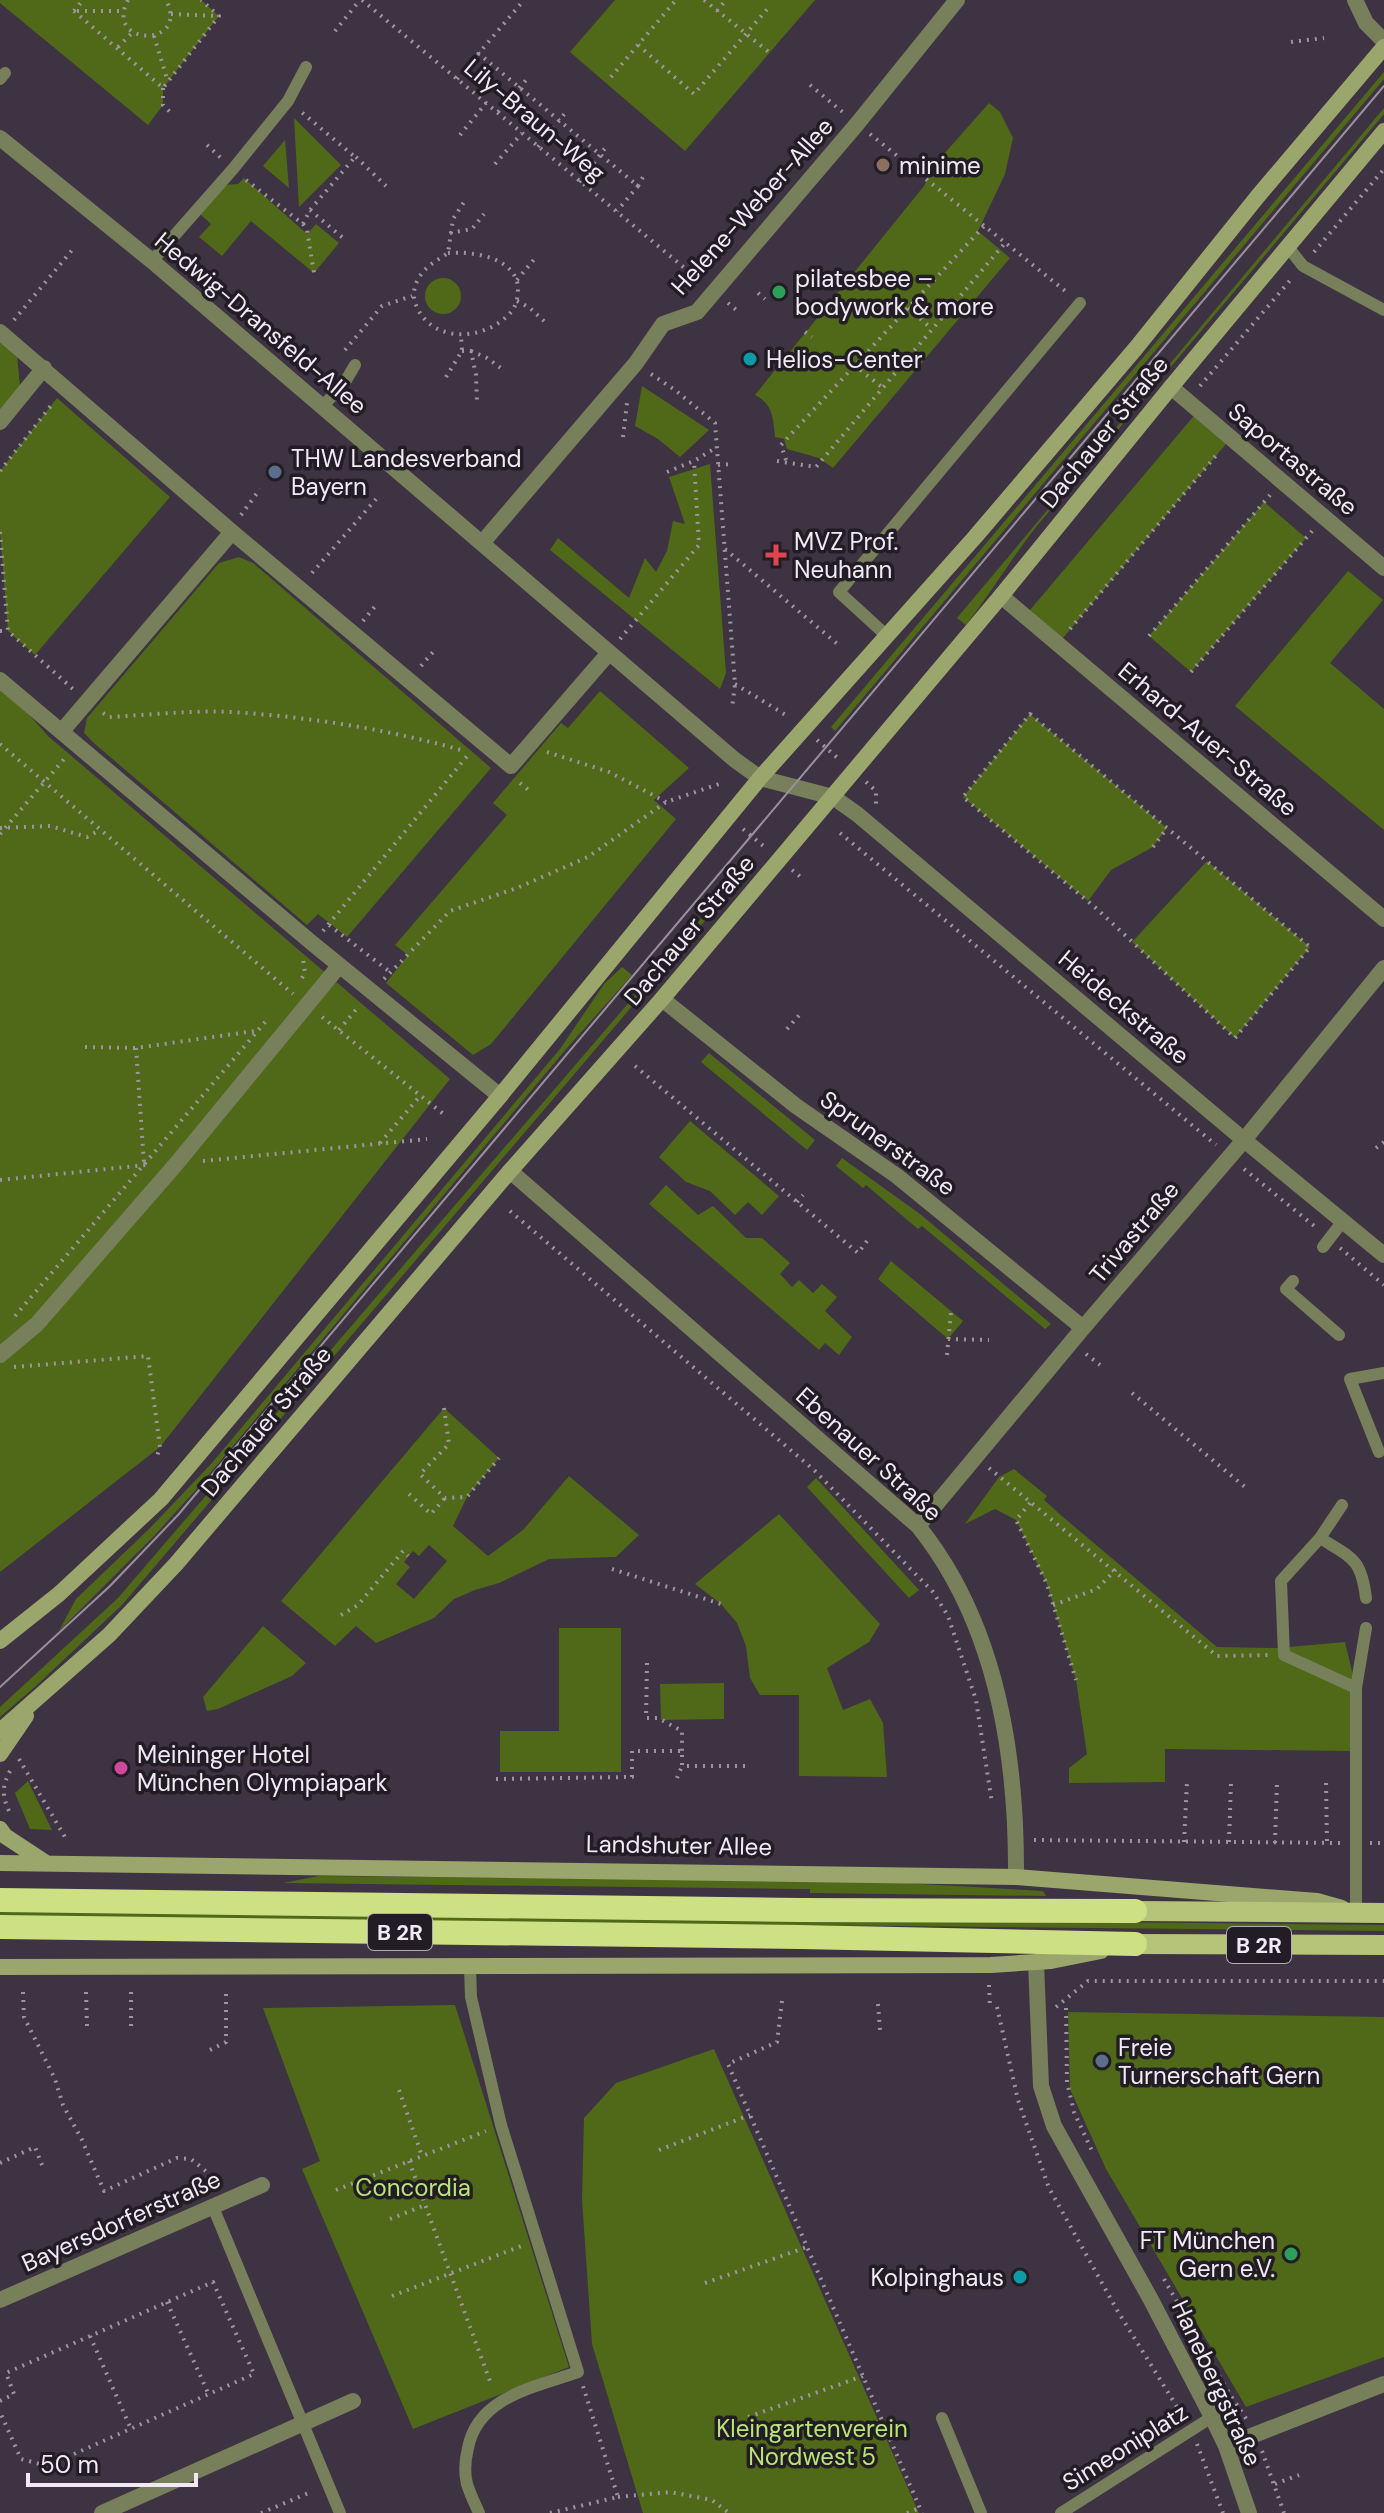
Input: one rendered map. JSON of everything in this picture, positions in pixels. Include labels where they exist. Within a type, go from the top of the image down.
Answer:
[{"type":"highway","name":"Landshuter Allee","points":[[3,1900],[1135,1911]]},
{"type":"highway","name":"B 2R","points":[[0,1927],[1135,1944]]},
{"type":"main road","name":"Dachauer Straße","points":[[0,1641],[59,1594],[161,1499],[500,1096],[760,778],[975,537],[1136,348],[1258,196],[1384,47]]},
{"type":"main road","name":"Dachauer Straße","points":[[0,1731],[109,1635],[176,1564],[833,797],[1384,131]]},
{"type":"main road","points":[[0,1754],[39,1697]]},
{"type":"main road","points":[[7,1824],[5,1836],[47,1864]]},
{"type":"main road","name":"Landshuter Allee","points":[[0,1863],[1016,1877],[1317,1901],[1356,1912]]},
{"type":"main road","name":"Landshuter Allee","points":[[1135,1911],[1384,1913]]},
{"type":"main road","points":[[0,1967],[975,1965],[1036,1963],[1135,1944]]},
{"type":"main road","name":"B 2R","points":[[1135,1944],[1384,1945]]},
{"type":"street","name":"Helene-Weber-Allee","points":[[482,543],[636,363],[663,324],[697,312],[857,124],[957,0]]},
{"type":"street","points":[[1355,0],[1366,23],[1384,41]]},
{"type":"street","name":"Hedwig-Dransfeld-Allee","points":[[0,138],[152,261],[608,654],[760,778],[833,797]]},
{"type":"street","points":[[5,328],[44,368],[236,525],[511,766],[608,654]]},
{"type":"street","points":[[0,422],[44,368]]},
{"type":"street","name":"Saportastraße","points":[[1171,387],[1384,568]]},
{"type":"street","points":[[62,731],[236,525]]},
{"type":"street","name":"Erhard-Auer-Straße","points":[[1001,596],[1384,919]]},
{"type":"street","points":[[0,680],[339,966],[500,1096]]},
{"type":"street","name":"Heideckstraße","points":[[833,797],[1384,1255]]},
{"type":"street","points":[[2,1361],[177,1163],[339,966]]},
{"type":"street","name":"Trivastraße","points":[[918,1526],[1244,1140],[1384,968]]},
{"type":"street","name":"Sprunerstraße","points":[[662,999],[796,1106],[897,1176],[1083,1328]]},
{"type":"street","name":"Ebenauer Straße","points":[[510,1171],[918,1526],[937,1551],[958,1587],[985,1650],[1001,1713],[1013,1776],[1016,1877]]},
{"type":"street","name":"Hanebergstraße","points":[[1036,1963],[1041,2086],[1054,2126],[1212,2417],[1226,2446],[1249,2513]]},
{"type":"street","name":"Bayersdorferstraße","points":[[0,2300],[262,2185]]},
{"type":"street","points":[[1226,2446],[1384,2384]]},
{"type":"street","points":[[102,2513],[353,2401]]},
{"type":"lane","points":[[152,261],[288,101],[306,67]]},
{"type":"lane","points":[[1288,247],[1303,266],[1384,310]]},
{"type":"lane","points":[[887,636],[839,592],[1080,303]]},
{"type":"lane","points":[[322,407],[345,382],[355,365]]},
{"type":"lane","points":[[1323,1247],[1343,1221]]},
{"type":"lane","points":[[1293,1281],[1286,1289],[1339,1335]]},
{"type":"lane","points":[[1379,1452],[1350,1379],[1384,1373]]},
{"type":"lane","points":[[1342,1505],[1320,1538],[1281,1581],[1284,1655],[1356,1688]]},
{"type":"lane","points":[[1320,1538],[1356,1561],[1364,1581],[1366,1598]]},
{"type":"lane","points":[[1356,1912],[1356,1688],[1366,1628]]},
{"type":"lane","points":[[470,1968],[471,1997],[501,2125],[578,2372],[508,2397],[492,2406],[480,2419],[471,2432],[465,2464],[467,2483],[479,2513]]},
{"type":"lane","points":[[213,2207],[340,2513]]},
{"type":"lane","name":"Simeoniplatz","points":[[1061,2513],[1212,2417]]},
{"type":"lane","points":[[942,2418],[981,2513]]},
{"type":"path","points":[[74,11],[83,0]]},
{"type":"path","points":[[128,0],[124,11],[126,24],[133,32],[148,37],[165,29],[171,14],[166,0]]},
{"type":"path","points":[[201,0],[219,16]]},
{"type":"path","points":[[335,31],[361,0]]},
{"type":"path","name":"Lily-Braun-Weg","points":[[361,0],[685,268]]},
{"type":"path","points":[[457,79],[524,0]]},
{"type":"path","points":[[611,77],[676,0]]},
{"type":"path","points":[[704,0],[770,53]]},
{"type":"path","points":[[717,11],[726,0]]},
{"type":"path","points":[[638,45],[694,94],[770,6]]},
{"type":"path","points":[[74,11],[124,11]]},
{"type":"path","points":[[74,11],[163,88]]},
{"type":"path","points":[[171,14],[219,16]]},
{"type":"path","points":[[172,114],[163,105],[163,88],[219,16]]},
{"type":"path","points":[[118,47],[133,32]]},
{"type":"path","points":[[154,36],[168,82]]},
{"type":"path","points":[[1291,42],[1324,38]]},
{"type":"path","points":[[478,53],[638,186]]},
{"type":"path","points":[[498,112],[527,79]]},
{"type":"path","points":[[810,85],[1080,303]]},
{"type":"path","points":[[288,101],[386,186]]},
{"type":"path","points":[[460,135],[486,103]]},
{"type":"path","points":[[538,147],[566,112]]},
{"type":"path","points":[[495,164],[522,133]]},
{"type":"path","points":[[579,182],[606,147]]},
{"type":"path","points":[[303,224],[310,210],[355,157]]},
{"type":"path","points":[[233,169],[303,224],[307,230],[314,273]]},
{"type":"path","points":[[617,211],[643,177]]},
{"type":"path","points":[[448,253],[453,219],[466,199]]},
{"type":"path","points":[[310,210],[343,238]]},
{"type":"path","points":[[449,234],[472,229],[484,214]]},
{"type":"path","points":[[786,460],[781,445],[985,225]]},
{"type":"path","points":[[777,461],[816,467],[1005,243]]},
{"type":"path","points":[[5,328],[73,249]]},
{"type":"path","points":[[467,252],[487,257],[512,271],[517,280],[514,309],[482,332],[461,335],[436,330],[421,317],[412,296],[419,277],[429,265],[448,253],[467,252]]},
{"type":"path","points":[[517,280],[536,257]]},
{"type":"path","points":[[758,293],[765,299]]},
{"type":"path","points":[[338,358],[382,306],[412,296]]},
{"type":"path","points":[[517,301],[545,322]]},
{"type":"path","points":[[908,308],[932,329]]},
{"type":"path","points":[[805,332],[812,337]]},
{"type":"path","points":[[446,377],[462,351],[461,335]]},
{"type":"path","points":[[462,351],[471,351],[487,358],[505,371]]},
{"type":"path","points":[[471,351],[477,404]]},
{"type":"path","points":[[636,363],[715,423],[735,684],[732,708]]},
{"type":"path","points":[[854,365],[883,388]]},
{"type":"path","points":[[0,471],[66,387]]},
{"type":"path","points":[[623,437],[626,416]]},
{"type":"path","points":[[1058,644],[1231,438]]},
{"type":"path","points":[[667,472],[717,447]]},
{"type":"path","points":[[608,654],[699,545],[694,461]]},
{"type":"path","points":[[718,465],[731,464]]},
{"type":"path","points":[[1149,636],[1281,481]]},
{"type":"path","points":[[236,525],[260,489]]},
{"type":"path","points":[[309,577],[376,499]]},
{"type":"path","points":[[1191,672],[1324,517]]},
{"type":"path","points":[[0,532],[8,631]]},
{"type":"path","points":[[725,549],[841,647]]},
{"type":"path","points":[[362,622],[377,604]]},
{"type":"path","points":[[0,631],[8,631],[87,702],[109,717],[230,712],[344,724],[417,738],[470,753],[329,925],[390,972]]},
{"type":"path","points":[[418,670],[433,652]]},
{"type":"path","points":[[735,684],[782,711],[876,791]]},
{"type":"path","points":[[1030,714],[1167,828],[1310,947],[1235,1038],[1097,909],[963,797],[1030,714]]},
{"type":"path","points":[[531,743],[542,751],[609,772],[666,802]]},
{"type":"path","points":[[0,744],[307,1005],[446,1116]]},
{"type":"path","points":[[0,834],[77,744]]},
{"type":"path","points":[[339,1031],[371,992],[450,911],[517,888],[588,857],[666,802],[722,783]]},
{"type":"path","points":[[729,817],[802,878]]},
{"type":"path","points":[[3,828],[50,826],[87,837],[100,830]]},
{"type":"path","points":[[1153,847],[1167,828]]},
{"type":"path","points":[[840,833],[1230,1156]]},
{"type":"path","points":[[787,1029],[802,1012]]},
{"type":"path","points":[[10,1321],[257,1031],[136,1048],[85,1047]]},
{"type":"path","points":[[136,1048],[145,1165]]},
{"type":"path","points":[[635,1066],[858,1253],[867,1241]]},
{"type":"path","points":[[379,1144],[420,1096]]},
{"type":"path","points":[[0,1180],[427,1139]]},
{"type":"path","points":[[1376,1148],[1384,1142]]},
{"type":"path","points":[[797,1202],[803,1195]]},
{"type":"path","points":[[510,1211],[814,1470],[933,1592],[948,1616],[976,1700],[994,1817]]},
{"type":"path","points":[[947,1355],[951,1312]]},
{"type":"path","points":[[948,1339],[989,1340]]},
{"type":"path","points":[[2,1361],[148,1356],[160,1447],[156,1459]]},
{"type":"path","points":[[1132,1393],[1245,1487]]},
{"type":"path","points":[[444,1408],[449,1444],[420,1474],[445,1498]]},
{"type":"path","points":[[977,1457],[1217,1656],[1284,1655]]},
{"type":"path","points":[[409,1494],[431,1514],[445,1498],[467,1497],[499,1458]]},
{"type":"path","points":[[1030,1503],[1016,1520],[1047,1584],[1076,1680]]},
{"type":"path","points":[[341,1615],[358,1605],[403,1551],[408,1556]]},
{"type":"path","points":[[612,1569],[721,1604]]},
{"type":"path","points":[[1053,1605],[1097,1589],[1115,1570]]},
{"type":"path","points":[[647,1663],[646,1718],[658,1718],[682,1731],[682,1766],[677,1778]]},
{"type":"path","points":[[496,1779],[632,1777],[632,1751],[682,1751]]},
{"type":"path","points":[[7,1824],[3,1784],[18,1757],[65,1837]]},
{"type":"path","points":[[682,1766],[750,1766]]},
{"type":"path","points":[[1184,1842],[1187,1782]]},
{"type":"path","points":[[1229,1842],[1231,1782]]},
{"type":"path","points":[[1275,1843],[1277,1782]]},
{"type":"path","points":[[1326,1783],[1327,1843]]},
{"type":"path","points":[[1016,1847],[1036,1840],[1384,1843]]},
{"type":"path","points":[[1056,2007],[1088,1981],[1384,1981]]},
{"type":"path","points":[[989,1985],[990,2007]]},
{"type":"path","points":[[23,1992],[24,2017],[104,2191],[177,2158],[191,2159],[207,2172],[213,2207]]},
{"type":"path","points":[[86,1992],[87,2026]]},
{"type":"path","points":[[131,1992],[131,2026]]},
{"type":"path","points":[[210,2050],[226,2042],[226,1993]]},
{"type":"path","points":[[782,2001],[777,2042],[728,2064],[921,2511],[907,2513]]},
{"type":"path","points":[[878,2004],[880,2030]]},
{"type":"path","points":[[997,2007],[1018,2100],[1049,2188],[1117,2310],[1192,2431],[1223,2513]]},
{"type":"path","points":[[1066,2008],[1067,2082],[1074,2112],[1095,2156]]},
{"type":"path","points":[[399,2090],[422,2156]]},
{"type":"path","points":[[659,2150],[750,2115]]},
{"type":"path","points":[[336,2190],[501,2125]]},
{"type":"path","points":[[0,2163],[35,2147],[42,2165]]},
{"type":"path","points":[[409,2161],[491,2384]]},
{"type":"path","points":[[390,2219],[425,2205]]},
{"type":"path","points":[[392,2296],[538,2239]]},
{"type":"path","points":[[705,2283],[807,2247]]},
{"type":"path","points":[[1162,2275],[1229,2393],[1257,2434],[1284,2513]]},
{"type":"path","points":[[0,2401],[14,2394],[6,2373],[213,2282],[254,2374],[47,2466],[21,2459],[0,2412]]},
{"type":"path","points":[[167,2302],[209,2395]]},
{"type":"path","points":[[89,2336],[131,2429]]},
{"type":"path","points":[[578,2372],[618,2497]]},
{"type":"path","points":[[748,2417],[863,2376]]},
{"type":"path","points":[[1274,2484],[1299,2475]]},
{"type":"path","points":[[261,2513],[310,2491],[315,2502]]},
{"type":"path","points":[[550,2513],[618,2497],[670,2492],[712,2500],[729,2513]]},
{"type":"green space","points":[[0,0],[201,0],[219,16],[163,88],[163,105],[148,125]]},
{"type":"green space","points":[[615,0],[815,0],[685,151],[570,52]]},
{"type":"green space","points":[[1384,72],[1384,79],[835,731],[831,727]]},
{"type":"green space","points":[[989,103],[1000,112],[1013,138],[1005,174],[978,231],[1010,258],[833,468],[819,458],[787,449],[784,439],[775,437],[769,407],[755,395],[924,186],[936,163]]},
{"type":"green space","points":[[1384,108],[1384,114],[1036,527],[966,625],[957,618]]},
{"type":"green space","points":[[294,118],[341,165],[299,207]]},
{"type":"green space","points":[[285,140],[289,188],[263,166]]},
{"type":"green space","points":[[244,178],[307,234],[316,224],[339,243],[314,273],[251,221],[222,256],[199,237],[211,224],[200,214],[224,185],[238,184]]},
{"type":"green space","points":[[443,278],[455,284],[461,296],[455,308],[443,314],[431,308],[425,296],[431,284]]},
{"type":"green space","points":[[0,331],[16,345],[21,396],[0,422]]},
{"type":"green space","points":[[642,386],[709,430],[680,457],[635,426]]},
{"type":"green space","points":[[57,398],[170,497],[35,655],[8,631],[0,532],[0,471]]},
{"type":"green space","points":[[1198,411],[1231,438],[1058,644],[1025,616]]},
{"type":"green space","points":[[710,464],[726,673],[720,689],[550,550],[558,538],[629,598],[645,558],[656,572],[667,551],[673,521],[685,524],[669,477]]},
{"type":"green space","points":[[1264,502],[1306,538],[1191,672],[1149,636]]},
{"type":"green space","points":[[239,557],[253,563],[491,768],[347,937],[318,914],[307,925],[84,733],[87,718],[219,563]]},
{"type":"green space","points":[[1348,571],[1383,600],[1330,663],[1384,709],[1384,830],[1235,706]]},
{"type":"green space","points":[[0,682],[48,736],[450,1079],[160,1447],[0,1572]]},
{"type":"green space","points":[[600,691],[689,768],[654,800],[676,819],[491,1044],[473,1055],[386,983],[408,955],[395,945],[507,815],[493,803],[561,723],[568,728]]},
{"type":"green space","points":[[1030,714],[1167,828],[1153,847],[1111,870],[1088,901],[963,797]]},
{"type":"green space","points":[[752,859],[755,862],[122,1605],[0,1717],[0,1707],[118,1598]]},
{"type":"green space","points":[[1207,861],[1310,947],[1235,1038],[1132,942]]},
{"type":"green space","points":[[622,967],[632,975],[567,1048],[201,1484],[59,1631],[76,1599],[211,1464],[560,1049],[604,984]]},
{"type":"green space","points":[[709,1053],[815,1140],[807,1150],[701,1062]]},
{"type":"green space","points":[[690,1121],[779,1196],[762,1215],[748,1202],[735,1215],[710,1191],[686,1182],[659,1157]]},
{"type":"green space","points":[[842,1158],[920,1214],[1051,1324],[1045,1329],[922,1226],[918,1229],[866,1185],[863,1188],[836,1166]]},
{"type":"green space","points":[[666,1185],[698,1215],[713,1206],[746,1238],[762,1238],[790,1263],[780,1274],[792,1287],[799,1280],[813,1293],[822,1284],[837,1297],[825,1311],[852,1337],[839,1355],[825,1343],[819,1350],[649,1204]]},
{"type":"green space","points":[[891,1261],[963,1321],[948,1339],[878,1279]]},
{"type":"green space","points":[[444,1408],[499,1458],[467,1497],[453,1526],[488,1556],[523,1530],[569,1476],[639,1535],[616,1557],[549,1559],[499,1583],[454,1599],[434,1618],[376,1643],[356,1626],[335,1646],[281,1601]],"holes":[[[429,1545],[447,1561],[414,1599],[396,1584],[410,1567],[404,1562],[413,1551],[419,1556]]]},
{"type":"green space","points":[[1014,1469],[1047,1496],[1044,1500],[1063,1517],[1217,1647],[1278,1648],[1345,1642],[1356,1688],[1352,1751],[1165,1749],[1165,1782],[1069,1783],[1069,1768],[1087,1754],[1076,1680],[1047,1584],[1016,1520],[995,1509],[965,1524],[999,1477]]},
{"type":"green space","points":[[816,1478],[919,1590],[909,1598],[807,1487]]},
{"type":"green space","points":[[779,1514],[880,1624],[869,1642],[827,1668],[843,1710],[870,1699],[883,1723],[887,1777],[799,1776],[799,1695],[760,1695],[750,1678],[746,1646],[737,1623],[721,1604],[695,1584]]},
{"type":"green space","points":[[263,1626],[306,1663],[292,1676],[207,1711],[203,1697]]},
{"type":"green space","points":[[559,1628],[621,1628],[621,1772],[500,1772],[500,1731],[559,1731]]},
{"type":"green space","points":[[724,1683],[724,1719],[661,1720],[660,1684]]},
{"type":"green space","points":[[28,1781],[52,1830],[30,1829],[15,1793]]},
{"type":"green space","points":[[318,1876],[869,1881],[1043,1891],[1046,1896],[810,1893],[810,1889],[283,1883]]},
{"type":"green space","points":[[0,1911],[1384,1925],[1384,1931],[0,1917]]},
{"type":"green space","name":"Concordia","points":[[455,2005],[569,2367],[413,2429],[302,2169],[320,2161],[263,2008]]},
{"type":"green space","points":[[1068,2012],[1384,2017],[1384,2357],[1246,2407],[1106,2169],[1070,2089]]},
{"type":"green space","name":"Kleingartenverein Nordwest 5","points":[[714,2049],[919,2513],[643,2513],[592,2344],[582,2200],[584,2118],[616,2083]]},
{"type":"tram line","points":[[0,1687],[110,1586],[178,1515],[1384,86]]},
{"type":"place","name":"minime","points":[[883,165]]},
{"type":"place","name":"pilatesbee – bodywork & more","points":[[779,292]]},
{"type":"place","name":"Helios-Center","points":[[750,359]]},
{"type":"place","name":"THW Landesverband Bayern","points":[[275,472]]},
{"type":"place","name":"MVZ Prof. Neuhann","points":[[776,555]]},
{"type":"place","name":"Meininger Hotel München Olympiapark","points":[[121,1768]]},
{"type":"place","name":"Freie Turnerschaft Gern","points":[[1102,2061]]},
{"type":"place","name":"FT München Gern e.V.","points":[[1291,2254]]},
{"type":"place","name":"Kolpinghaus","points":[[1020,2277]]}]
